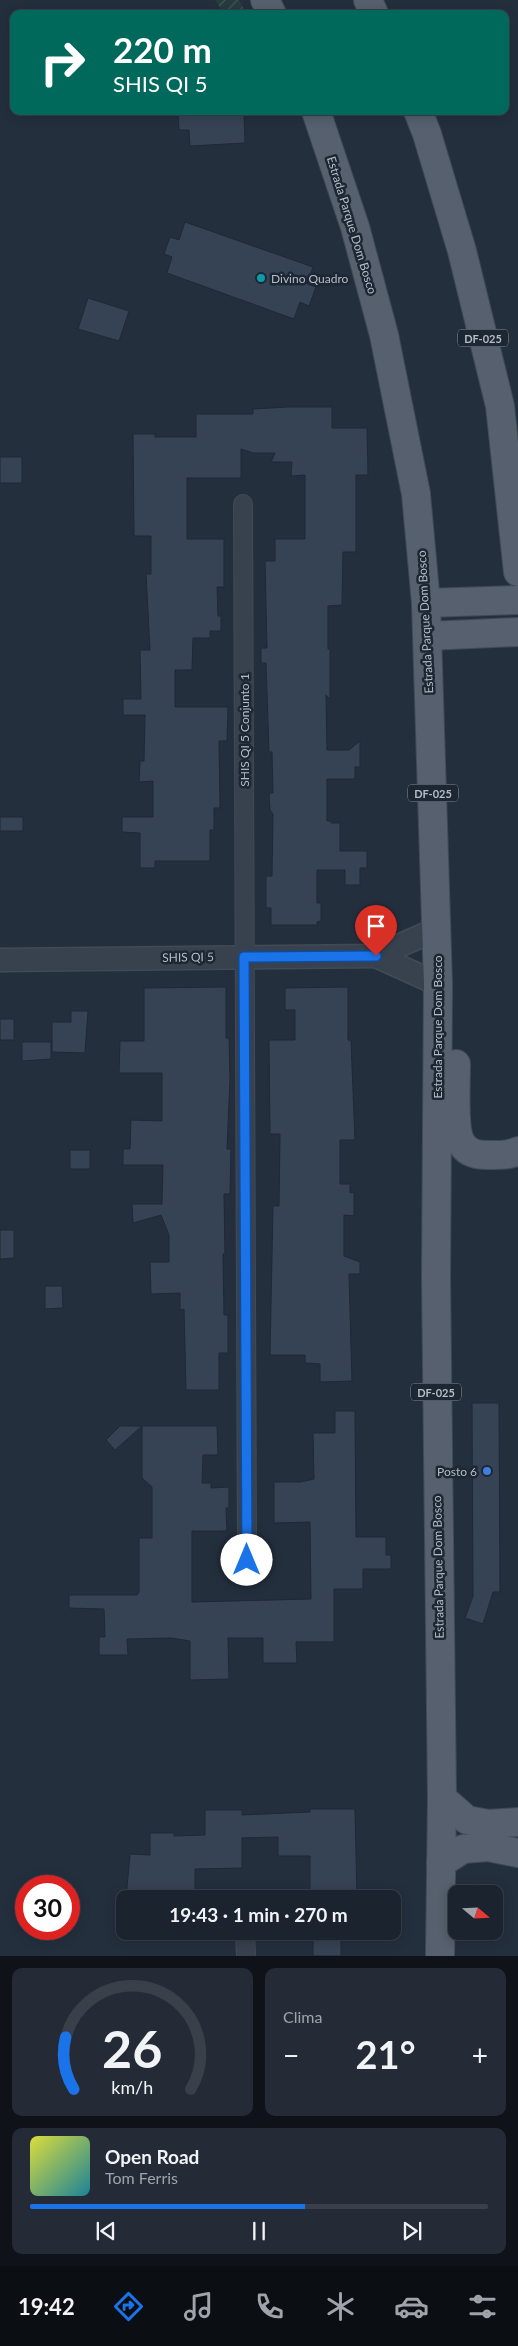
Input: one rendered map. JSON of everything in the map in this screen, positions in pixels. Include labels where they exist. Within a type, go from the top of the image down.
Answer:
[{"type":"main road","name":"Estrada Parque Dom Bosco","points":[[317,115],[355,228],[384,335],[416,494],[426,603],[438,984],[436,1278],[442,1798],[440,1956]]},
{"type":"main road","name":"DF-025","points":[[420,115],[427,134],[509,406],[518,572]]},
{"type":"main road","points":[[426,603],[518,600]]},
{"type":"main road","points":[[428,636],[518,632]]},
{"type":"main road","points":[[438,984],[451,997],[456,1009],[457,1130],[460,1142],[467,1150],[476,1155],[500,1155],[518,1152]]},
{"type":"main road","points":[[442,1798],[467,1820],[488,1824],[518,1822]]},
{"type":"main road","points":[[441,1863],[462,1849],[488,1847],[518,1853]]},
{"type":"street","name":"SHIS QI 5 Conjunto 1","points":[[243,504],[247,1560]]},
{"type":"street","name":"SHIS QI 5","points":[[0,960],[376,956],[437,929]]},
{"type":"street","name":"SHIS QI 5","points":[[376,956],[438,984]]},
{"type":"street","points":[[246,1940],[246,1956]]},
{"type":"green space","points":[[215,0],[239,0],[245,10],[221,10]]},
{"type":"building","points":[[178,115],[244,115],[245,143],[190,146],[189,130],[179,130]]},
{"type":"building","points":[[185,222],[313,267],[307,284],[316,287],[309,306],[300,302],[294,319],[167,273],[172,257],[164,254],[170,237],[179,240]]},
{"type":"building","points":[[88,298],[129,311],[119,341],[78,329]]},
{"type":"building","points":[[332,407],[332,428],[367,428],[368,475],[356,475],[356,552],[343,552],[342,605],[328,606],[330,699],[326,695],[327,750],[349,750],[360,741],[360,767],[355,767],[355,779],[327,779],[327,821],[340,823],[340,851],[367,851],[367,868],[360,868],[360,885],[345,885],[345,870],[317,870],[317,903],[321,903],[321,921],[317,922],[317,925],[271,925],[271,908],[266,908],[266,876],[272,876],[273,814],[270,810],[269,793],[273,793],[272,752],[269,752],[266,663],[261,663],[261,648],[267,648],[265,561],[275,561],[275,539],[305,539],[305,475],[291,476],[292,462],[271,462],[275,453],[253,453],[241,449],[241,478],[187,478],[187,539],[224,539],[224,587],[217,587],[218,616],[221,616],[221,631],[210,631],[210,638],[193,638],[192,670],[175,670],[175,707],[228,707],[227,741],[219,741],[220,808],[214,808],[214,830],[210,830],[210,861],[155,861],[155,868],[140,868],[140,833],[122,832],[122,817],[153,817],[153,781],[139,782],[140,761],[144,761],[145,715],[123,715],[123,699],[141,699],[140,650],[150,650],[146,574],[151,574],[151,536],[134,536],[133,434],[155,434],[155,437],[196,437],[196,414],[253,414],[253,409]]},
{"type":"building","points":[[0,457],[22,457],[22,483],[0,483]]},
{"type":"building","points":[[0,817],[23,817],[23,831],[0,831]]},
{"type":"building","points":[[226,987],[226,1038],[229,1038],[230,1079],[227,1149],[231,1149],[230,1194],[224,1194],[225,1254],[223,1254],[224,1315],[228,1315],[228,1353],[219,1353],[219,1390],[186,1390],[184,1309],[180,1310],[180,1293],[151,1294],[150,1262],[169,1262],[169,1235],[161,1215],[133,1223],[132,1204],[162,1204],[163,1165],[123,1165],[123,1149],[130,1149],[131,1120],[162,1121],[162,1073],[119,1073],[120,1041],[144,1041],[144,988]]},
{"type":"building","points":[[348,987],[348,1040],[351,1040],[355,1140],[340,1140],[340,1184],[350,1184],[350,1193],[354,1192],[354,1216],[344,1215],[344,1256],[360,1262],[360,1274],[349,1274],[352,1381],[320,1382],[320,1364],[305,1363],[305,1355],[270,1355],[273,1206],[279,1206],[280,1134],[270,1134],[269,1040],[295,1040],[295,1010],[285,1010],[285,988]]},
{"type":"building","points":[[71,1011],[88,1011],[85,1053],[52,1052],[52,1022],[71,1022]]},
{"type":"building","points":[[0,1019],[14,1019],[14,1040],[0,1040]]},
{"type":"building","points":[[22,1042],[51,1042],[51,1059],[22,1061]]},
{"type":"building","points":[[70,1150],[90,1150],[90,1169],[70,1169]]},
{"type":"building","points":[[0,1230],[14,1230],[14,1258],[0,1259]]},
{"type":"building","points":[[45,1286],[62,1286],[63,1308],[45,1309]]},
{"type":"building","points":[[472,1403],[499,1403],[500,1592],[493,1592],[483,1624],[465,1618],[473,1596]]},
{"type":"building","points":[[335,1411],[355,1411],[356,1537],[386,1537],[386,1555],[391,1555],[391,1569],[363,1569],[363,1589],[334,1589],[334,1642],[296,1642],[297,1663],[263,1663],[263,1638],[228,1638],[229,1679],[190,1680],[190,1641],[171,1638],[127,1639],[128,1655],[99,1655],[99,1637],[105,1637],[104,1609],[69,1608],[69,1595],[137,1595],[139,1592],[139,1538],[152,1538],[152,1487],[142,1478],[142,1426],[217,1426],[218,1455],[203,1455],[202,1483],[211,1483],[211,1488],[229,1487],[229,1508],[226,1508],[227,1531],[192,1531],[192,1602],[311,1599],[310,1522],[274,1523],[274,1482],[300,1482],[314,1479],[313,1433],[335,1433]]},
{"type":"building","points":[[120,1426],[142,1426],[115,1450],[106,1440]]},
{"type":"building","points":[[310,1809],[355,1809],[357,1890],[310,1890],[310,1856],[278,1856],[278,1837],[242,1838],[242,1868],[195,1869],[195,1890],[127,1890],[130,1854],[150,1855],[150,1833],[174,1833],[174,1836],[205,1835],[205,1810],[242,1810],[242,1815],[310,1812]]},
{"type":"building","points":[[313,1940],[341,1940],[341,1956],[313,1956]]},
{"type":"place","name":"Divino Quadro","points":[[261,278]]},
{"type":"place","name":"Posto 6","points":[[487,1471]]},
{"type":"route","points":[[247,1560],[244,957],[376,956]]}]
